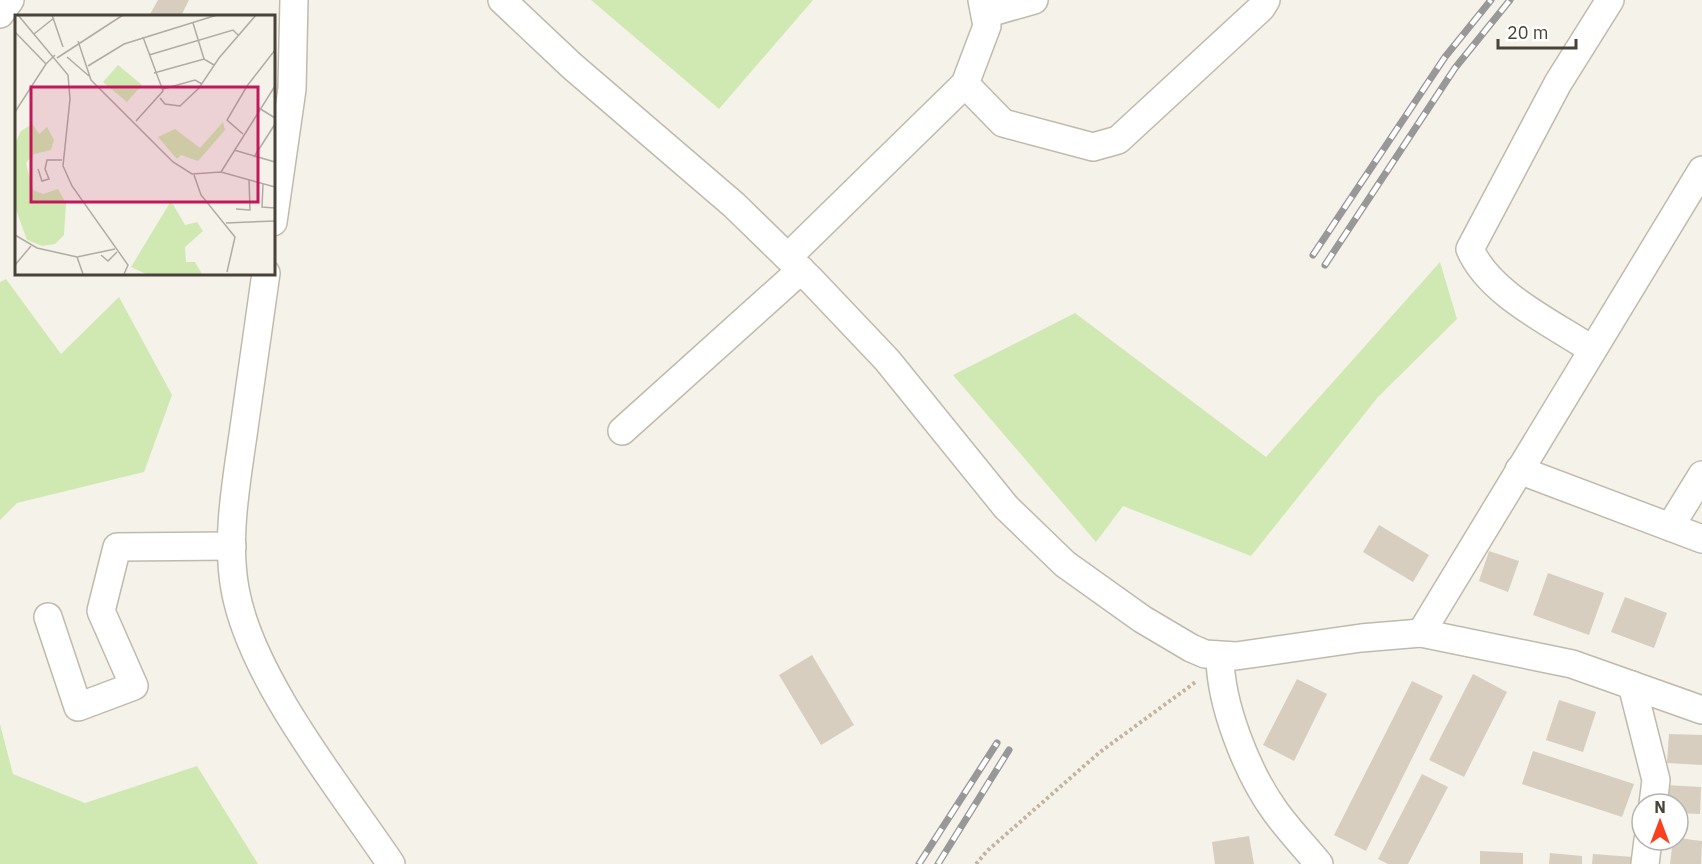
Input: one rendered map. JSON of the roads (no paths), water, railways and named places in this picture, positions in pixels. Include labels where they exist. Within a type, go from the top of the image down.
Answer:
[{"type":"street","points":[[0,14],[10,0]]},
{"type":"street","points":[[274,215],[292,89],[294,0]]},
{"type":"street","points":[[502,0],[572,66],[734,205],[794,263],[888,360],[1006,507],[1065,564],[1142,619],[1191,648],[1220,661],[1236,656],[1361,638],[1420,633],[1572,664],[1702,710]]},
{"type":"street","points":[[622,431],[794,263],[965,84],[987,26],[984,7],[1034,0]]},
{"type":"street","points":[[965,84],[1003,123],[1093,147],[1118,140],[1261,8],[1266,0]]},
{"type":"street","points":[[1591,349],[1499,289],[1476,264],[1470,249],[1558,83],[1610,0]]},
{"type":"street","points":[[1420,633],[1702,170]]},
{"type":"street","points":[[266,274],[237,479],[232,546],[235,589],[250,638],[274,688],[391,864]]},
{"type":"street","points":[[1519,470],[1702,539]]},
{"type":"street","points":[[1670,527],[1702,476]]},
{"type":"street","points":[[48,617],[78,707],[134,686],[101,611],[117,547],[232,546]]},
{"type":"street","points":[[1220,661],[1220,681],[1236,733],[1254,774],[1274,810],[1319,864]]},
{"type":"street","points":[[1632,685],[1656,780],[1654,792]]},
{"type":"railway","points":[[1313,255],[1445,57],[1491,0]]},
{"type":"railway","points":[[1325,265],[1455,68],[1510,0]]},
{"type":"railway","points":[[919,864],[997,743]]},
{"type":"railway","points":[[938,864],[1009,750]]}]
